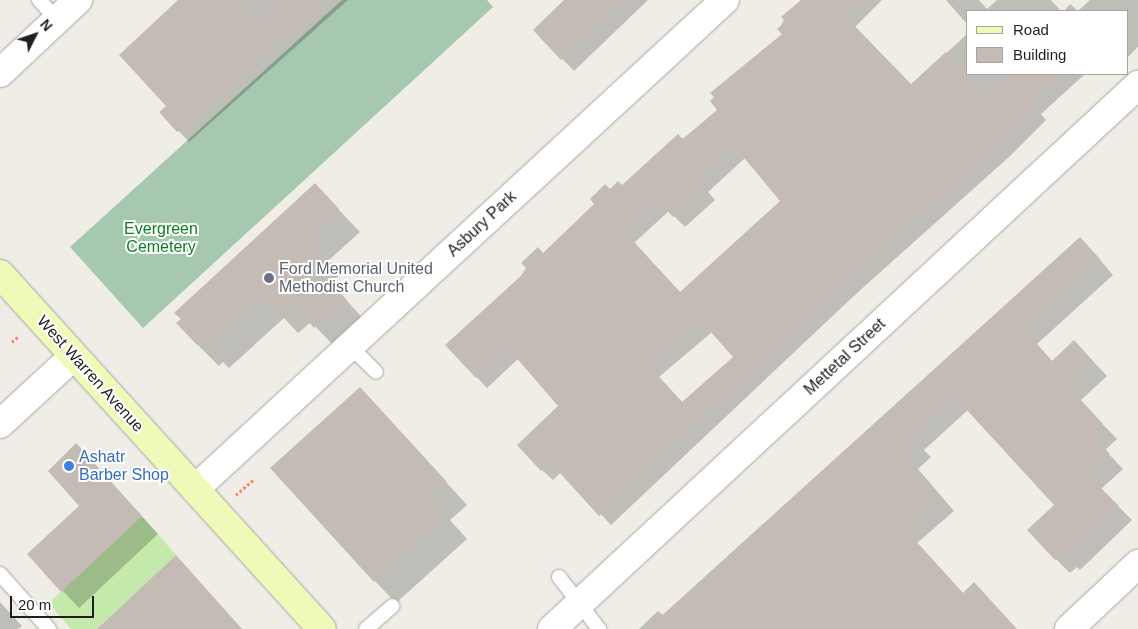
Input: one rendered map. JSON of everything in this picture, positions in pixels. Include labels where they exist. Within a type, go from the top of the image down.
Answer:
[{"type":"main road","name":"West Warren Avenue","points":[[0,274],[322,629]]},
{"type":"street","points":[[0,73],[48,10],[78,0]]},
{"type":"street","name":"Asbury Park","points":[[194,489],[725,0]]},
{"type":"street","name":"Mettetal Street","points":[[552,629],[1138,85]]},
{"type":"street","points":[[0,424],[74,356]]},
{"type":"street","points":[[1069,629],[1138,564]]},
{"type":"lane","points":[[349,345],[376,372]]},
{"type":"lane","points":[[0,574],[49,629]]},
{"type":"lane","points":[[560,578],[578,605],[599,629]]},
{"type":"lane","points":[[366,629],[392,606]]},
{"type":"green space","name":"Evergreen Cemetery","points":[[342,0],[487,0],[493,7],[143,328],[70,247]]},
{"type":"green space","points":[[142,516],[176,555],[97,629],[71,629],[49,603]]},
{"type":"building","points":[[178,0],[237,0],[257,23],[283,0],[325,0],[177,132],[159,112],[166,106],[119,55]]},
{"type":"building","points":[[564,0],[626,0],[561,60],[533,30]]},
{"type":"building","points":[[801,0],[863,0],[845,16],[911,84],[946,52],[986,97],[1011,75],[1062,75],[1031,103],[1036,109],[998,146],[846,282],[599,516],[550,462],[541,471],[517,445],[558,406],[508,348],[476,378],[445,345],[520,277],[526,268],[521,263],[538,247],[543,253],[594,204],[590,199],[605,184],[610,189],[618,181],[622,185],[678,134],[683,139],[717,110],[710,101],[714,97],[710,93],[782,34],[777,29],[786,22],[781,17]],"holes":[[[735,147],[780,201],[680,292],[624,231],[658,200],[673,217],[705,189],[698,180]],[[702,322],[733,357],[682,402],[649,366]]]},
{"type":"building","name":"Ford Memorial United Methodist Church","points":[[315,183],[339,209],[308,238],[321,251],[310,260],[346,299],[314,328],[289,300],[276,312],[262,296],[206,347],[201,341],[197,345],[176,323],[181,319],[174,313]]},
{"type":"building","points":[[1080,237],[1100,259],[1023,329],[1052,361],[1074,340],[1093,361],[1067,385],[1103,424],[1092,434],[1110,454],[1087,474],[1118,505],[1065,557],[1062,553],[1055,560],[1027,530],[1054,505],[954,396],[911,435],[917,442],[904,454],[941,496],[904,528],[963,593],[974,582],[1017,629],[647,629]]},
{"type":"building","points":[[360,387],[447,482],[429,498],[446,516],[374,582],[270,468]]},
{"type":"building","points":[[76,443],[142,516],[61,592],[27,554],[79,506],[48,471]]},
{"type":"building","points":[[176,555],[242,629],[97,629]]},
{"type":"place","name":"Ford Memorial United Methodist Church","points":[[269,278]]},
{"type":"place","name":"Ashatr Barber Shop","points":[[69,466]]}]
